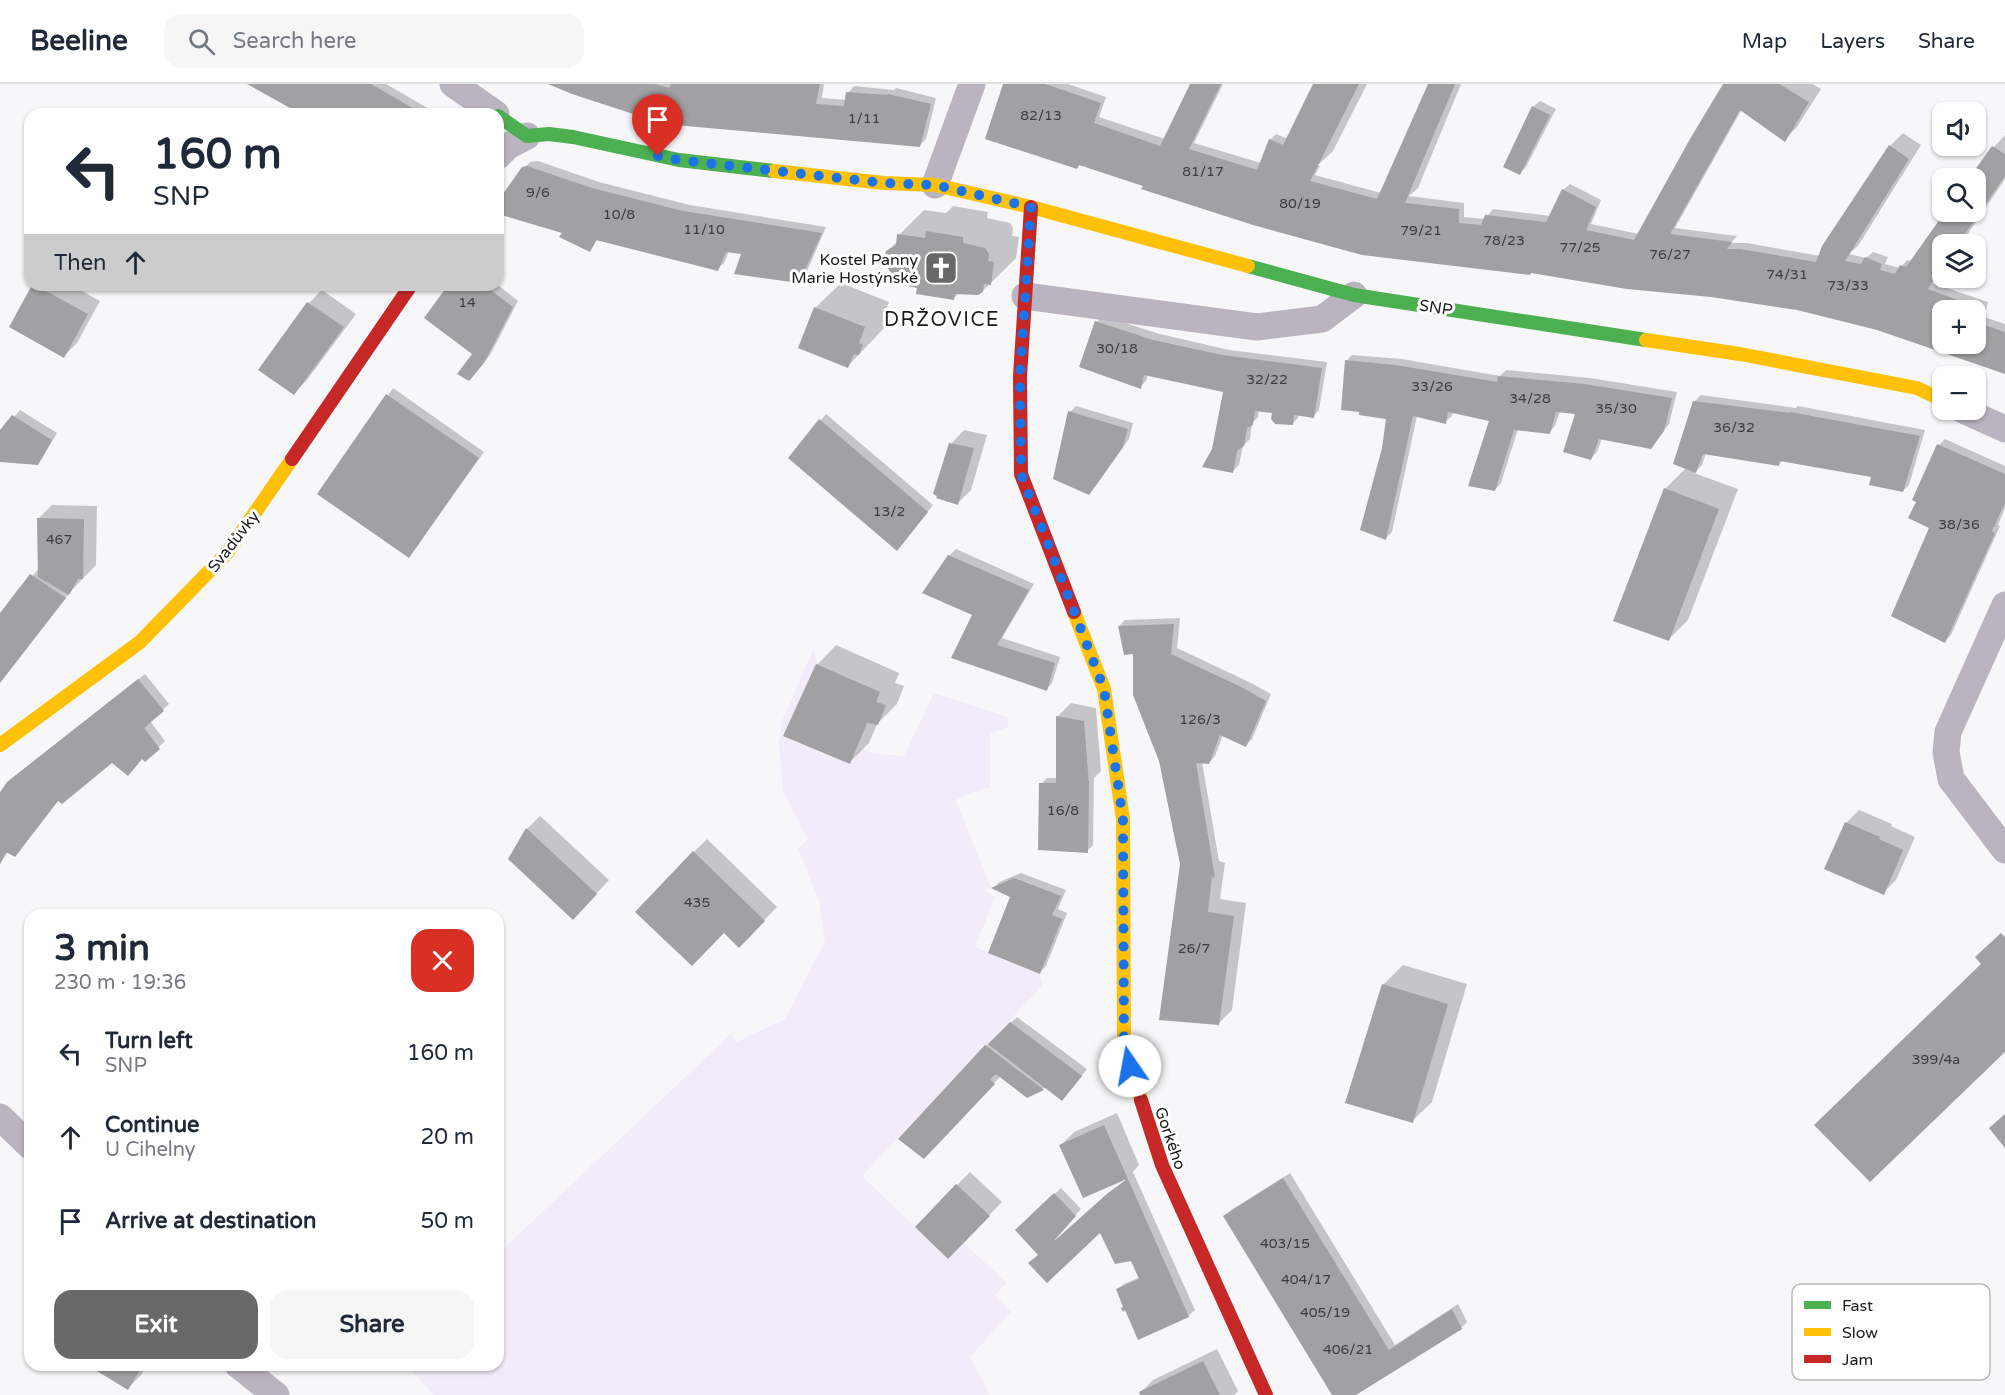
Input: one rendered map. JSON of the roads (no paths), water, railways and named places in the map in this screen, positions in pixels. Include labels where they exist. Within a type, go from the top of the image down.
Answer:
[{"type":"street","points":[[453,84],[487,108]]},
{"type":"street","points":[[935,185],[972,84]]},
{"type":"street","points":[[504,120],[527,136],[504,150]]},
{"type":"street","name":"SNP","points":[[527,136],[549,134],[573,137],[679,160],[884,183],[935,185],[1031,207],[1354,295],[1740,354],[1917,388],[1932,395]]},
{"type":"street","name":"Gorkého","points":[[1031,207],[1020,376],[1021,474],[1104,689],[1123,819],[1124,1047],[1162,1165],[1266,1395]]},
{"type":"street","name":"Svadůvky","points":[[0,745],[140,642],[227,553],[407,291]]},
{"type":"street","points":[[1026,296],[1257,327],[1322,319],[1354,295]]},
{"type":"street","points":[[1985,420],[2005,429]]},
{"type":"street","points":[[2005,605],[1948,732],[1946,752],[1951,779],[2005,850]]},
{"type":"street","points":[[0,1117],[24,1140]]},
{"type":"street","points":[[246,1371],[276,1395]]},
{"type":"place","name":"Kostel Panny Marie Hostýnské","points":[[941,268]]},
{"type":"district","name":"DRŽOVICE","points":[[942,319]]}]
